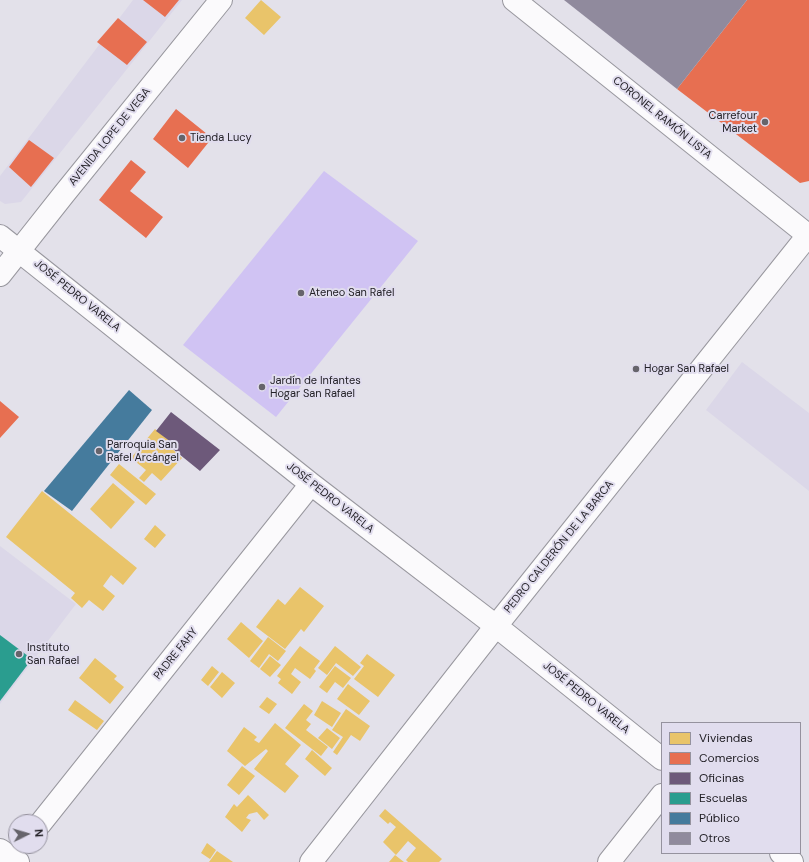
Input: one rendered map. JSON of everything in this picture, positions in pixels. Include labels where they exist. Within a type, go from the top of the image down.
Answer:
[{"type":"street","name":"AVENIDA LOPE DE VEGA","points":[[0,275],[221,0]]},
{"type":"street","name":"CORONEL RAMÓN LISTA","points":[[514,0],[809,235]]},
{"type":"street","name":"PEDRO CALDERÓN DE LA BARCA","points":[[311,862],[496,626],[809,235]]},
{"type":"street","name":"JOSÉ PEDRO VARELA","points":[[0,236],[312,484],[496,626],[661,758]]},
{"type":"street","name":"PADRE FAHY","points":[[48,814],[312,484]]},
{"type":"street","points":[[609,862],[661,796]]},
{"type":"street","points":[[781,854],[792,862]]},
{"type":"shaded area","points":[[133,0],[182,0],[21,202],[5,204],[0,201],[0,176]]},
{"type":"shaded area","name":"Ateneo San Rafel","points":[[324,171],[418,241],[276,417],[183,345]]},
{"type":"shaded area","points":[[742,362],[809,413],[809,491],[706,410]]},
{"type":"shaded area","name":"Instituto San Rafael","points":[[0,546],[76,604],[0,704]]},
{"type":"building: Viviendas","points":[[261,0],[281,17],[264,35],[245,18]]},
{"type":"building: Viviendas","points":[[155,429],[171,442],[168,445],[182,458],[161,481],[152,473],[144,482],[139,478],[146,470],[131,458]]},
{"type":"building: Viviendas","points":[[119,464],[156,494],[146,505],[110,475]]},
{"type":"building: Viviendas","points":[[113,483],[135,502],[111,529],[90,509]]},
{"type":"building: Viviendas","points":[[42,491],[137,568],[123,585],[111,575],[103,586],[115,596],[103,611],[89,600],[82,608],[71,598],[75,593],[6,537]]},
{"type":"building: Viviendas","points":[[155,525],[166,535],[155,548],[144,539]]},
{"type":"building: Viviendas","points":[[300,587],[324,606],[304,632],[301,629],[285,649],[256,627],[278,599],[285,605]]},
{"type":"building: Viviendas","points":[[241,622],[263,641],[249,658],[227,639]]},
{"type":"building: Viviendas","points":[[268,637],[286,651],[278,661],[269,654],[259,668],[250,661]]},
{"type":"building: Viviendas","points":[[300,646],[320,661],[314,669],[316,671],[310,679],[295,668],[291,674],[301,682],[292,694],[278,683],[281,679],[277,676]]},
{"type":"building: Viviendas","points":[[335,646],[361,667],[353,676],[336,663],[327,675],[318,668]]},
{"type":"building: Viviendas","points":[[367,654],[395,675],[378,697],[354,679],[364,666],[360,663]]},
{"type":"building: Viviendas","points":[[270,656],[281,665],[270,677],[260,669]]},
{"type":"building: Viviendas","points":[[95,658],[117,676],[114,679],[124,687],[110,704],[79,678]]},
{"type":"building: Viviendas","points":[[212,666],[219,672],[208,686],[201,680]]},
{"type":"building: Viviendas","points":[[335,666],[351,678],[343,688],[335,682],[327,693],[319,687]]},
{"type":"building: Viviendas","points":[[222,672],[235,683],[222,698],[210,687]]},
{"type":"building: Viviendas","points":[[348,684],[370,701],[359,715],[337,699]]},
{"type":"building: Viviendas","points":[[267,697],[277,704],[269,714],[259,707]]},
{"type":"building: Viviendas","points":[[75,700],[104,721],[97,730],[68,710]]},
{"type":"building: Viviendas","points":[[322,701],[341,713],[332,727],[314,715]]},
{"type":"building: Viviendas","points":[[304,704],[313,711],[306,720],[311,724],[306,730],[328,747],[321,756],[285,728]]},
{"type":"building: Viviendas","points":[[346,709],[370,726],[360,741],[351,735],[337,755],[333,752],[343,737],[332,730]]},
{"type":"building: Viviendas","points":[[275,723],[301,745],[285,764],[299,776],[285,793],[254,769],[268,751],[266,749],[245,766],[227,751],[244,727],[257,737],[254,740],[259,743]]},
{"type":"building: Viviendas","points":[[327,728],[340,738],[332,749],[318,738]]},
{"type":"building: Viviendas","points":[[312,750],[332,768],[325,776],[305,759]]},
{"type":"building: Viviendas","points":[[242,766],[255,776],[239,795],[227,785]]},
{"type":"building: Viviendas","points":[[248,795],[269,815],[264,820],[257,812],[249,814],[246,818],[251,820],[242,832],[225,817],[234,804],[237,807]]},
{"type":"building: Viviendas","points":[[385,809],[442,859],[439,862],[408,862],[406,860],[416,848],[408,841],[396,855],[383,842],[396,827],[390,822],[388,824],[379,816]]},
{"type":"building: Viviendas","points":[[207,843],[216,850],[210,859],[201,853]]},
{"type":"building: Viviendas","points":[[217,851],[233,862],[209,862]]},
{"type":"building: Viviendas","points":[[395,855],[404,862],[389,862]]},
{"type":"building: Comercios","points":[[143,0],[179,0],[165,17]]},
{"type":"building: Comercios","name":"Carrefour Market","points":[[747,0],[809,0],[809,181],[800,183],[677,89]]},
{"type":"building: Comercios","points":[[118,18],[147,42],[127,65],[97,42]]},
{"type":"building: Comercios","name":"Tienda Lucy","points":[[176,109],[212,138],[188,168],[153,139]]},
{"type":"building: Comercios","points":[[29,140],[54,158],[31,187],[9,167]]},
{"type":"building: Comercios","points":[[131,160],[146,172],[130,191],[163,217],[146,238],[99,200]]},
{"type":"building: Comercios","points":[[0,401],[19,417],[0,438]]},
{"type":"building: Oficinas","points":[[171,412],[220,450],[200,471],[168,445],[171,442],[156,431]]},
{"type":"building: Escuelas","points":[[0,635],[32,659],[0,701]]},
{"type":"building: Público","name":"Parroquia San Rafel Arcángel","points":[[129,390],[152,410],[72,511],[44,491]]},
{"type":"building: Otros","points":[[564,0],[747,0],[677,89]]},
{"type":"place","name":"Carrefour Market","points":[[765,122]]},
{"type":"place","name":"Tienda Lucy","points":[[182,138]]},
{"type":"place","name":"Ateneo San Rafel","points":[[301,293]]},
{"type":"place","name":"Hogar San Rafael","points":[[636,369]]},
{"type":"place","name":"Jardín de Infantes Hogar San Rafael","points":[[262,387]]},
{"type":"place","name":"Parroquia San Rafel Arcángel","points":[[99,451]]},
{"type":"place","name":"Instituto San Rafael","points":[[19,654]]}]
